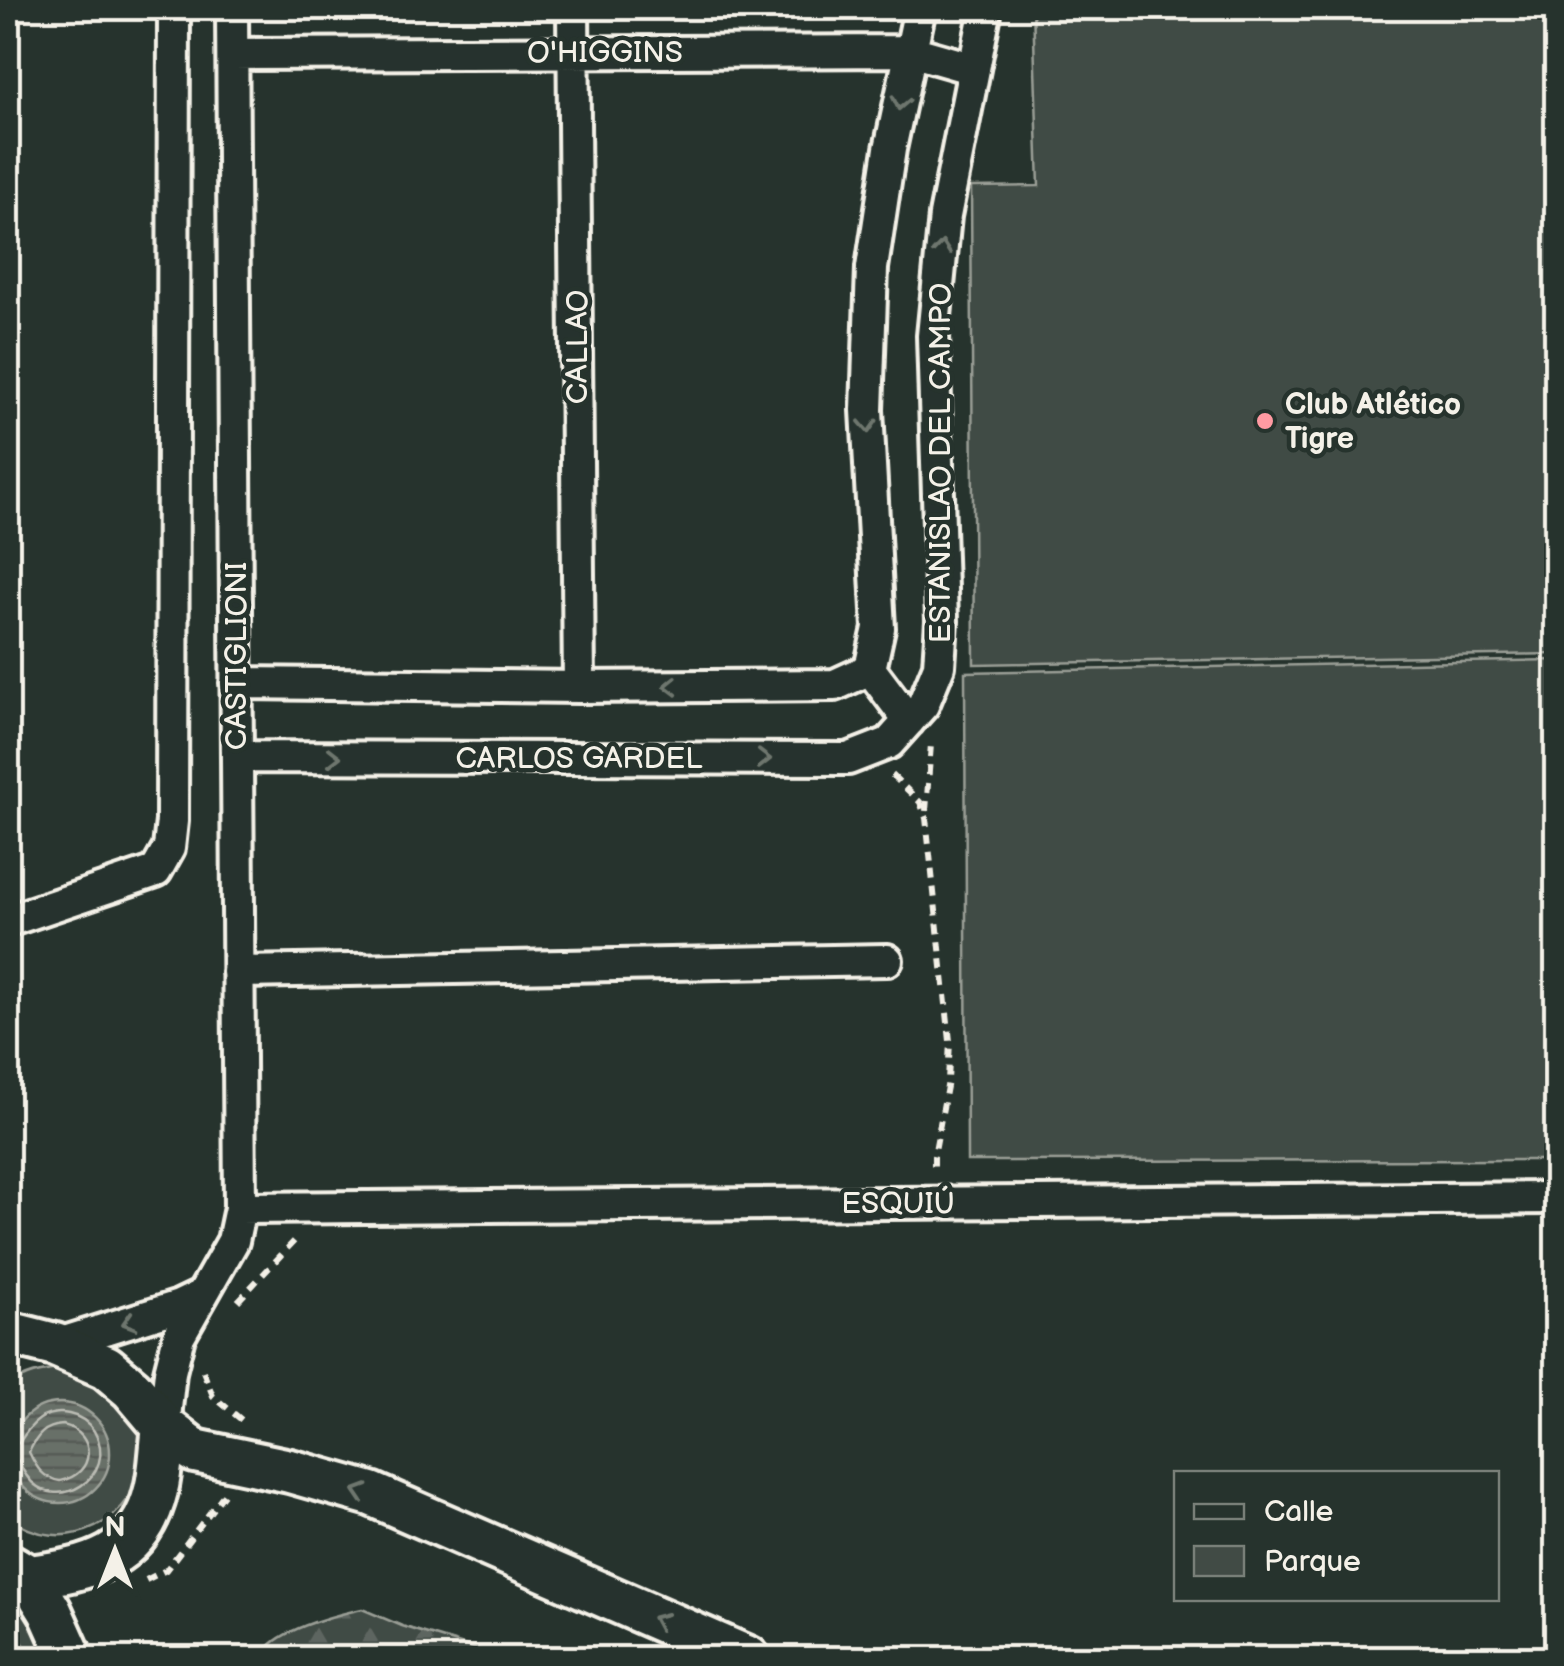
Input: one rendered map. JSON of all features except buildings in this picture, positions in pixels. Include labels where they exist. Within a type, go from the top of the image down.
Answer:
[{"type":"main road","points":[[8,1334],[55,1345],[106,1367],[132,1389],[164,1427],[195,1450],[290,1470],[370,1494],[748,1658]]},
{"type":"main road","points":[[8,1358],[55,1345]]},
{"type":"main road","points":[[18,1570],[74,1571],[110,1557],[131,1540],[146,1520],[157,1489],[164,1427]]},
{"type":"main road","points":[[18,1570],[50,1612],[72,1658]]},
{"type":"street","points":[[8,922],[156,871],[169,848],[174,8]]},
{"type":"street","name":"CASTIGLIONI","points":[[164,1427],[170,1372],[179,1336],[234,1241],[240,1208],[232,8]]},
{"type":"street","name":"CALLAO","points":[[573,8],[579,687]]},
{"type":"street","name":"ESTANISLAO DEL CAMPO","points":[[870,670],[879,628],[867,410],[872,268],[890,149],[920,8]]},
{"type":"street","name":"ESTANISLAO DEL CAMPO","points":[[916,713],[940,666],[933,336],[945,216],[986,8]]},
{"type":"street","name":"O'HIGGINS","points":[[233,54],[910,51],[974,69]]},
{"type":"street","points":[[236,683],[835,685],[870,670],[916,713]]},
{"type":"street","name":"CARLOS GARDEL","points":[[237,757],[848,759],[889,743],[916,713]]},
{"type":"street","points":[[238,972],[887,960]]},
{"type":"street","name":"ESQUIÚ","points":[[240,1208],[1556,1198]]},
{"type":"street","points":[[55,1345],[179,1306],[202,1295]]},
{"type":"path","points":[[916,713],[932,731],[926,818],[950,1040],[948,1080],[934,1156],[934,1203]]},
{"type":"path","points":[[881,746],[887,770],[920,802],[926,818]]},
{"type":"path","points":[[12,1658],[16,1649]]},
{"type":"green space","name":"Club Atlético Tigre","points":[[1033,8],[1556,8],[1556,654],[974,664],[971,187],[1039,186]]},
{"type":"green space","points":[[1556,660],[1556,1160],[967,1161],[965,672]]},
{"type":"green space","points":[[65,1368],[94,1378],[129,1408],[140,1428],[143,1452],[139,1477],[129,1498],[114,1515],[74,1534],[52,1535],[8,1517],[8,1387],[28,1376]]},
{"type":"green space","points":[[8,1585],[17,1593],[53,1658],[8,1658]]},
{"type":"green space","points":[[362,1609],[494,1658],[261,1658],[267,1648],[290,1632]]},
{"type":"water","points":[[60,1403],[79,1406],[96,1417],[107,1434],[107,1472],[96,1489],[79,1500],[60,1503],[41,1500],[24,1489],[13,1472],[10,1453],[13,1434],[24,1417],[41,1406]]},
{"type":"place","name":"Club Atlético Tigre","points":[[1265,421]]}]
